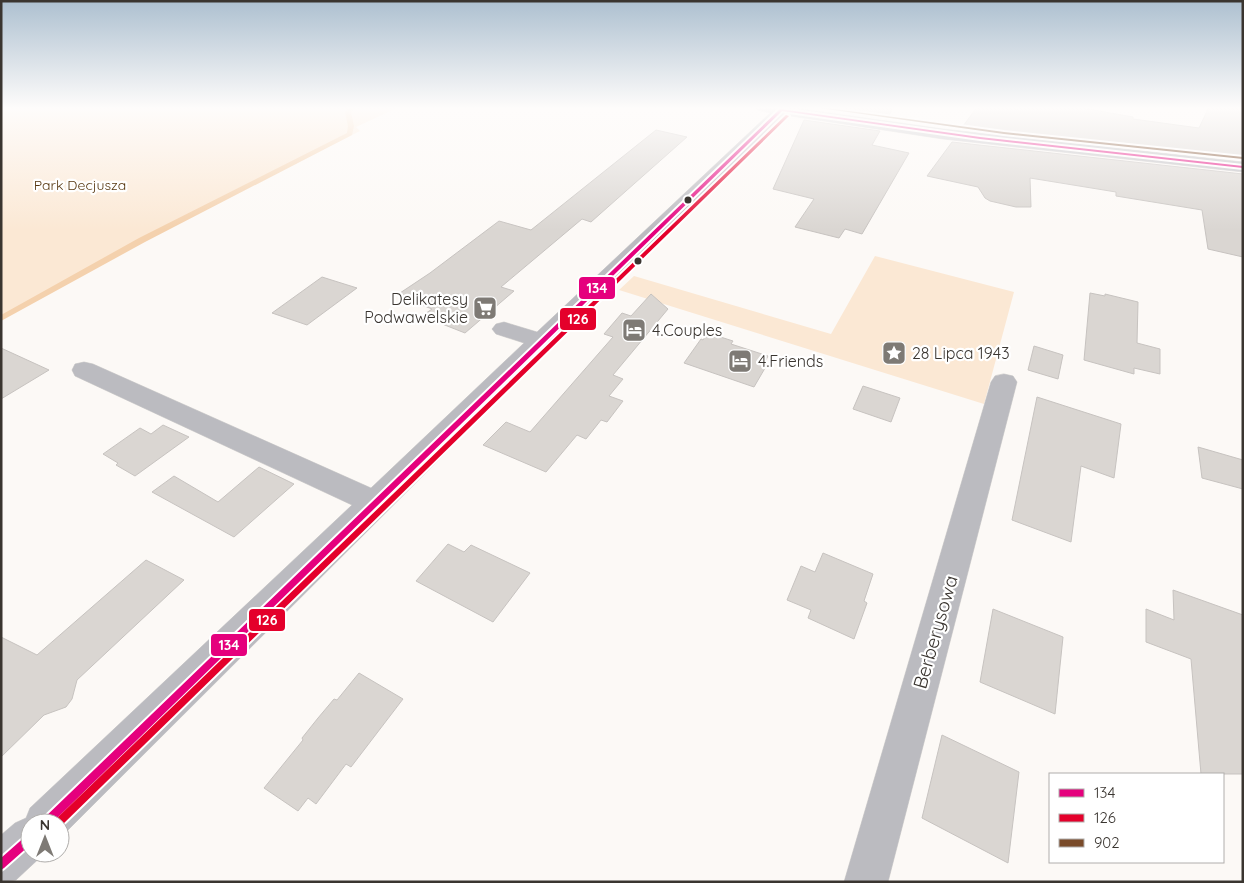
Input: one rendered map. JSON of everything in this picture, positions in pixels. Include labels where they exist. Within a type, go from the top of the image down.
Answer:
[{"type":"street","points":[[55,813],[542,341],[732,148]]},
{"type":"street","points":[[1073,148],[1243,167]]},
{"type":"street","points":[[504,328],[542,341]]},
{"type":"street","points":[[84,370],[376,503]]},
{"type":"street","name":"Berberysowa","points":[[866,882],[1004,382]]},
{"type":"street","points":[[1,865],[20,847]]},
{"type":"green space","name":"Park Decjusza","points":[[1,148],[326,148],[172,225],[1,318]]},
{"type":"green space","points":[[875,256],[1014,292],[984,404],[619,290],[634,276],[831,334]]},
{"type":"building","points":[[633,148],[674,148],[591,222],[582,219],[501,287],[514,291],[465,333],[422,316],[432,309],[397,295],[430,273],[499,221],[531,230]]},
{"type":"building","points":[[791,148],[887,148],[909,153],[862,234],[845,229],[839,238],[795,227],[814,199],[773,189]]},
{"type":"building","points":[[947,148],[1008,148],[1243,174],[1243,257],[1208,249],[1202,210],[1116,196],[1116,192],[1030,178],[1031,207],[1016,207],[990,201],[985,198],[978,187],[927,176]]},
{"type":"building","points":[[1136,148],[1243,148],[1243,160]]},
{"type":"building","points":[[322,277],[357,288],[307,325],[272,313]]},
{"type":"building","points":[[1090,293],[1105,296],[1105,294],[1138,302],[1137,343],[1160,349],[1160,374],[1134,368],[1134,374],[1084,360]]},
{"type":"building","points":[[651,294],[668,309],[613,375],[623,379],[609,396],[623,401],[607,422],[601,420],[586,439],[577,435],[546,472],[483,445],[506,422],[530,432],[613,337],[604,334],[622,313],[631,316]]},
{"type":"building","points":[[708,333],[733,341],[731,344],[768,356],[765,362],[768,363],[754,387],[684,363],[701,339],[703,340]]},
{"type":"building","points":[[1034,346],[1063,355],[1058,379],[1028,370]]},
{"type":"building","points":[[1,348],[49,370],[1,399]]},
{"type":"building","points":[[863,386],[900,398],[891,422],[853,409]]},
{"type":"building","points":[[1037,397],[1121,424],[1114,478],[1081,466],[1071,542],[1012,520]]},
{"type":"building","points":[[163,425],[189,437],[135,476],[116,465],[118,463],[103,454],[140,428],[151,434]]},
{"type":"building","points":[[1198,447],[1243,460],[1243,489],[1202,478]]},
{"type":"building","points":[[259,467],[294,484],[234,537],[152,492],[174,476],[218,502]]},
{"type":"building","points":[[448,544],[464,552],[471,545],[530,573],[493,622],[416,581]]},
{"type":"building","points":[[823,553],[873,574],[864,601],[867,603],[854,639],[808,618],[811,610],[787,600],[801,566],[815,572]]},
{"type":"building","points":[[146,560],[184,580],[77,680],[72,699],[66,707],[44,715],[1,757],[1,637],[37,655]]},
{"type":"building","points":[[1173,590],[1243,615],[1243,774],[1201,773],[1191,659],[1146,642],[1146,609],[1174,620]]},
{"type":"building","points":[[993,609],[1063,637],[1055,714],[980,682]]},
{"type":"building","points":[[359,673],[403,699],[351,767],[346,764],[316,804],[308,798],[298,811],[264,788],[303,740],[302,738],[318,718],[334,699],[337,700]]},
{"type":"building","points":[[942,735],[1019,772],[1008,863],[922,818]]},
{"type":"waterway","points":[[1,319],[142,240],[322,148]]},
{"type":"transit line","name":"134","points":[[55,813],[742,148]]},
{"type":"transit line","name":"126","points":[[68,813],[754,148]]},
{"type":"transit line","name":"134","points":[[1073,148],[1243,167]]},
{"type":"transit line","name":"902","points":[[1149,148],[1243,158]]},
{"type":"transit line","name":"134","points":[[1,865],[20,847]]},
{"type":"place","name":"Delikatesy Podwawelskie","points":[[485,308]]},
{"type":"place","name":"4.Couples","points":[[634,330]]},
{"type":"place","name":"28 Lipca 1943","points":[[894,353]]},
{"type":"place","name":"4.Friends","points":[[740,361]]}]
